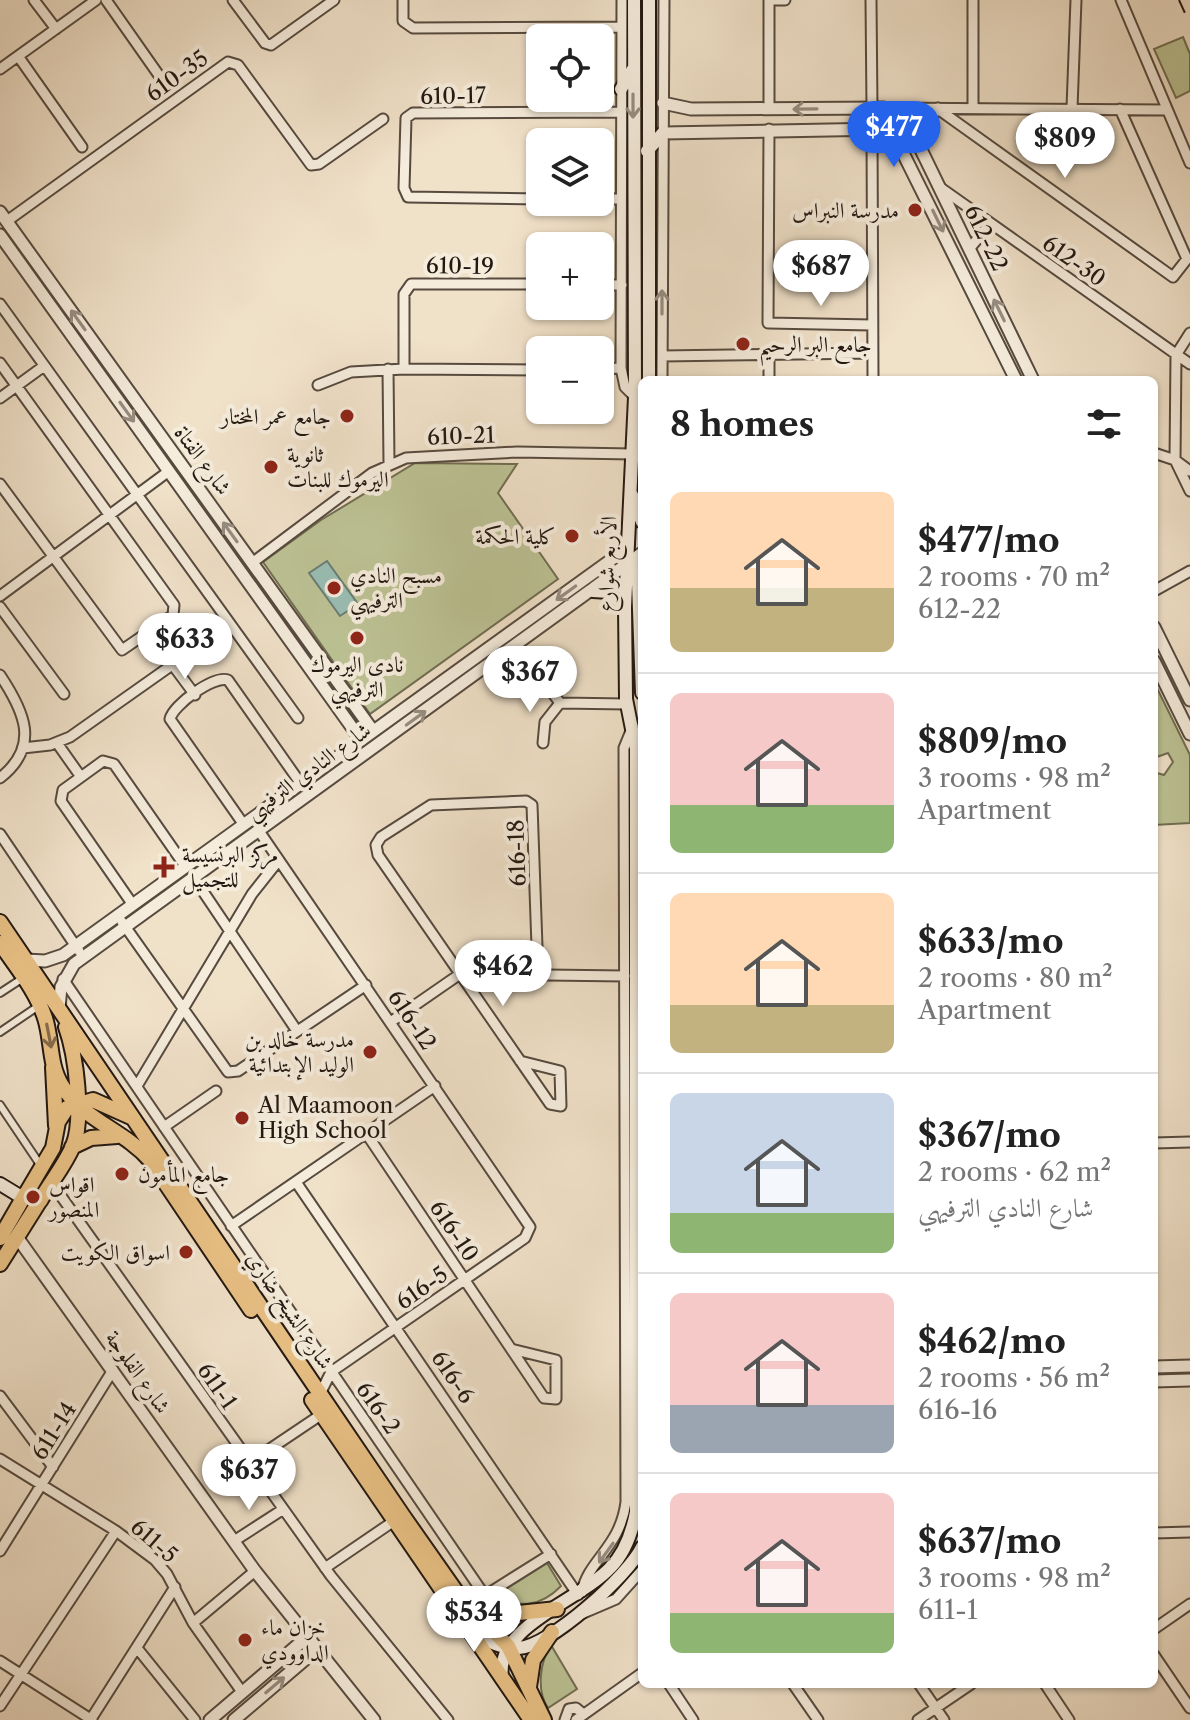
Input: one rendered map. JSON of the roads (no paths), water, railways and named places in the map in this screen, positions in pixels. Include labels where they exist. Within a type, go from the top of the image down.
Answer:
[{"type":"main road","name":"الأربع شوارع","points":[[634,6],[628,29],[633,69],[635,397],[625,557],[632,583],[625,607],[627,704],[633,726],[638,990]]},
{"type":"main road","points":[[634,6],[641,16],[649,6]]},
{"type":"main road","points":[[649,6],[649,376]]},
{"type":"main road","points":[[628,29],[642,29],[649,35]]},
{"type":"main road","points":[[621,89],[633,69]]},
{"type":"main road","points":[[649,92],[663,103]]},
{"type":"main road","points":[[647,151],[663,133]]},
{"type":"main road","points":[[630,493],[638,512]]},
{"type":"main road","points":[[632,583],[638,649]]},
{"type":"main road","points":[[593,591],[609,592],[625,607]]},
{"type":"main road","name":"شارع الشيخ ضاري","points":[[0,922],[464,1601],[508,1646],[544,1720]]},
{"type":"main road","name":"شارع الشيخ ضاري","points":[[0,943],[40,1005],[51,1039],[53,1063],[63,1086],[94,1119],[124,1137],[150,1160],[531,1720]]},
{"type":"main road","points":[[59,1008],[72,1046],[76,1102],[72,1147]]},
{"type":"main road","points":[[53,1063],[52,1099],[57,1130]]},
{"type":"main road","points":[[47,1176],[61,1114],[76,1102],[98,1101],[135,1119]]},
{"type":"main road","points":[[0,1264],[6,1230],[72,1147],[99,1136],[124,1137]]},
{"type":"main road","points":[[0,1184],[31,1197]]},
{"type":"main road","name":"الأربع شوارع","points":[[508,1646],[514,1635],[580,1593],[619,1558],[630,1536],[636,1512],[638,1199]]},
{"type":"main road","points":[[463,1618],[491,1644],[522,1648],[578,1614],[620,1580],[638,1553]]},
{"type":"main road","points":[[464,1601],[509,1614],[557,1609]]},
{"type":"main road","points":[[530,1695],[533,1660],[552,1632]]},
{"type":"main road","points":[[502,1679],[501,1664],[508,1646]]},
{"type":"street","points":[[34,0],[56,29]]},
{"type":"street","points":[[0,69],[96,0]]},
{"type":"street","points":[[106,0],[165,84]]},
{"type":"street","points":[[233,0],[265,43],[274,44],[334,0]]},
{"type":"street","points":[[403,0],[403,21],[413,28],[628,29]]},
{"type":"street","points":[[622,0],[628,29],[621,89],[621,368],[625,387],[635,397]]},
{"type":"street","points":[[662,376],[664,0]]},
{"type":"street","points":[[769,109],[769,0],[785,0]]},
{"type":"street","points":[[871,0],[878,108]]},
{"type":"street","points":[[973,0],[973,108]]},
{"type":"street","points":[[1072,108],[1076,0]]},
{"type":"street","points":[[1121,0],[1190,163]]},
{"type":"street","points":[[18,56],[82,147]]},
{"type":"street","name":"610-35","points":[[3,216],[228,62],[238,65],[311,165],[319,164],[383,119]]},
{"type":"street","points":[[663,103],[683,109],[1165,110]]},
{"type":"street","points":[[831,129],[833,108]]},
{"type":"street","name":"612-22","points":[[878,108],[903,118],[916,138],[1031,376]]},
{"type":"street","points":[[938,109],[1173,277],[1187,259],[1120,109]]},
{"type":"street","points":[[916,138],[923,120],[938,109]]},
{"type":"street","name":"610-17","points":[[526,199],[410,198],[404,191],[404,121],[413,113],[621,112]]},
{"type":"street","points":[[769,129],[768,323],[872,325]]},
{"type":"street","points":[[663,133],[872,129],[873,376]]},
{"type":"street","name":"612-22","points":[[872,129],[890,131],[901,142],[1014,376]]},
{"type":"street","name":"612-30","points":[[938,185],[1190,364]]},
{"type":"street","points":[[614,199],[621,199]]},
{"type":"street","name":"شارع الفتاة","points":[[3,216],[371,728]]},
{"type":"street","points":[[969,249],[990,224]]},
{"type":"street","name":"شارع الفتاة","points":[[0,235],[359,737]]},
{"type":"street","name":"610-19","points":[[404,369],[404,294],[411,284],[526,284]]},
{"type":"street","points":[[614,285],[622,285]]},
{"type":"street","points":[[46,299],[57,291]]},
{"type":"street","points":[[0,304],[298,718]]},
{"type":"street","points":[[1190,333],[1176,355],[1175,460],[1190,491]]},
{"type":"street","points":[[662,356],[872,353]]},
{"type":"street","points":[[769,355],[769,376]]},
{"type":"street","points":[[0,363],[175,610],[149,633],[122,650],[0,484]]},
{"type":"street","points":[[0,398],[44,366]]},
{"type":"street","points":[[614,368],[621,368]]},
{"type":"street","points":[[252,563],[389,463],[388,369]]},
{"type":"street","points":[[318,385],[342,374],[388,369],[526,370]]},
{"type":"street","name":"610-21","points":[[389,463],[439,454],[633,454]]},
{"type":"street","points":[[1158,454],[1175,460],[1190,471]]},
{"type":"street","points":[[0,596],[169,471]]},
{"type":"street","name":"شارع النادي الترفيهي","points":[[26,960],[55,959],[75,946],[301,784],[371,728],[625,557],[638,554]]},
{"type":"street","name":"شارع النادي الترفيهي","points":[[63,979],[83,958],[593,591],[625,557]]},
{"type":"street","points":[[1158,589],[1190,571]]},
{"type":"street","points":[[0,607],[64,694]]},
{"type":"street","points":[[280,627],[288,626],[292,620]]},
{"type":"street","points":[[23,748],[57,743],[230,624]]},
{"type":"street","points":[[149,633],[195,695]]},
{"type":"street","points":[[1158,635],[1190,700]]},
{"type":"street","points":[[517,645],[560,703]]},
{"type":"street","points":[[1158,669],[1190,734]]},
{"type":"street","points":[[0,675],[22,713],[23,748],[17,764],[0,778]]},
{"type":"street","points":[[244,825],[170,721],[172,712],[218,678],[228,680],[301,784]]},
{"type":"street","points":[[560,703],[627,704]]},
{"type":"street","points":[[543,743],[545,722],[560,703]]},
{"type":"street","points":[[580,1593],[588,1575],[618,1535],[626,1502],[624,748],[633,726]]},
{"type":"street","points":[[57,743],[81,777]]},
{"type":"street","points":[[133,905],[61,801],[63,790],[103,761],[112,762],[185,866]]},
{"type":"street","name":"616-18","points":[[460,974],[378,855],[376,845],[381,837],[431,805],[526,801],[532,805],[538,975]]},
{"type":"street","name":"616-12","points":[[259,831],[528,1222],[529,1231]]},
{"type":"street","points":[[0,834],[83,958]]},
{"type":"street","points":[[220,842],[226,855]]},
{"type":"street","points":[[137,1086],[229,932],[279,860]]},
{"type":"street","points":[[194,878],[297,1031]]},
{"type":"street","points":[[118,915],[228,1072],[238,1071],[366,985]]},
{"type":"street","points":[[392,1021],[460,974],[625,976]]},
{"type":"street","points":[[460,974],[520,1061],[550,1104],[561,1106],[560,1071],[520,1061]]},
{"type":"street","points":[[0,993],[23,978]]},
{"type":"street","points":[[59,1008],[63,979]]},
{"type":"street","name":"616-2","points":[[63,979],[483,1593],[489,1593],[551,1554]]},
{"type":"street","points":[[0,1032],[40,1005]]},
{"type":"street","points":[[231,1226],[435,1086]]},
{"type":"street","points":[[164,1127],[216,1091]]},
{"type":"street","points":[[0,1105],[47,1176]]},
{"type":"street","name":"616-10","points":[[366,1133],[465,1280],[511,1349],[544,1398],[556,1399],[556,1360],[551,1356],[511,1349]]},
{"type":"street","points":[[1158,1143],[1190,1142]]},
{"type":"street","name":"611-1","points":[[47,1176],[282,1510],[448,1720]]},
{"type":"street","name":"616-6","points":[[296,1182],[580,1593]]},
{"type":"street","name":"شارع الفلوجة","points":[[6,1230],[113,1370],[255,1571],[374,1720]]},
{"type":"street","name":"616-5","points":[[331,1372],[525,1238],[529,1231]]},
{"type":"street","points":[[1158,1367],[1190,1366]]},
{"type":"street","name":"611-14","points":[[0,1551],[113,1370]]},
{"type":"street","points":[[304,1371],[331,1372],[320,1394]]},
{"type":"street","points":[[1158,1381],[1190,1380]]},
{"type":"street","points":[[0,1396],[53,1467]]},
{"type":"street","points":[[249,1463],[322,1414]]},
{"type":"street","name":"611-5","points":[[0,1459],[116,1531],[155,1560],[175,1587],[193,1623],[242,1692]]},
{"type":"street","points":[[234,1541],[282,1510]]},
{"type":"street","points":[[325,1568],[394,1521]]},
{"type":"street","points":[[0,1706],[116,1531]]},
{"type":"street","points":[[1158,1533],[1190,1532]]},
{"type":"street","points":[[193,1623],[255,1571]]},
{"type":"street","points":[[578,1614],[616,1599],[638,1574]]},
{"type":"street","points":[[0,1661],[92,1719],[175,1587]]},
{"type":"street","points":[[1158,1626],[1190,1604]]},
{"type":"street","points":[[210,1720],[306,1638]]},
{"type":"street","points":[[137,1648],[195,1720]]},
{"type":"street","points":[[234,1720],[247,1716],[316,1650]]},
{"type":"street","points":[[1158,1661],[1190,1708]]},
{"type":"street","points":[[565,1720],[569,1709],[576,1708],[579,1716],[638,1676]]},
{"type":"street","points":[[672,1688],[693,1720]]},
{"type":"street","points":[[796,1688],[818,1720]]},
{"type":"street","points":[[922,1688],[944,1720]]},
{"type":"street","points":[[918,1720],[965,1688]]},
{"type":"street","points":[[1048,1688],[1069,1720]]},
{"type":"water","name":"مسبح النادي الترفيهي","points":[[327,561],[358,604],[340,616],[309,573]]},
{"type":"railway","points":[[1179,0],[1190,24]]},
{"type":"place","name":"مدرسة النبراس","points":[[915,210]]},
{"type":"place","name":"جامع البر الرحيم","points":[[743,344]]},
{"type":"place","name":"جامع عمر المختار","points":[[347,416]]},
{"type":"place","name":"ثانوية اليرموك للبنات","points":[[271,467]]},
{"type":"place","name":"كلية الحكمة","points":[[572,536]]},
{"type":"place","name":"مسبح النادي الترفيهي","points":[[334,588]]},
{"type":"place","name":"نادي اليرموك الترفيهي","points":[[357,638]]},
{"type":"place","name":"مركز البرنسيسة للتجميل","points":[[164,867]]},
{"type":"place","name":"مدرسة خالد بن الوليد الإبتدائية","points":[[370,1052]]},
{"type":"place","name":"Al Maamoon High School","points":[[242,1118]]},
{"type":"place","name":"جامع المأمون","points":[[122,1174]]},
{"type":"place","name":"اقواس المنصور","points":[[33,1197]]},
{"type":"place","name":"اسواق الكويت","points":[[186,1252]]},
{"type":"place","name":"خزان ماء الداوودي","points":[[245,1640]]}]
